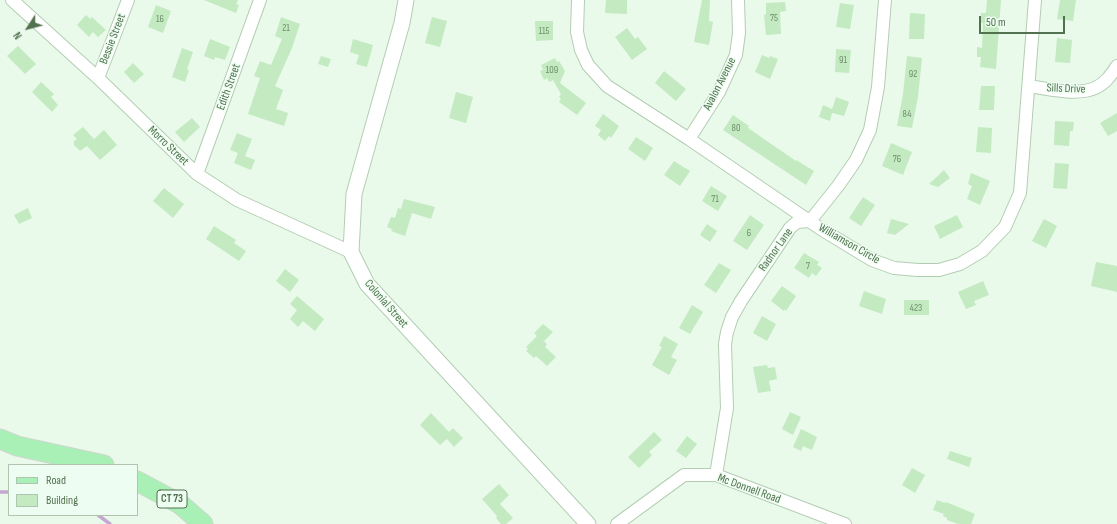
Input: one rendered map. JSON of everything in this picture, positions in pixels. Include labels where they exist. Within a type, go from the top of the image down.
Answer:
[{"type":"main road","points":[[0,439],[17,446],[99,464]]},
{"type":"main road","name":"CT 73","points":[[138,482],[180,504],[203,524]]},
{"type":"street","name":"Morro Street","points":[[12,0],[98,78],[197,174],[236,200],[351,252]]},
{"type":"street","name":"Bessie Street","points":[[98,78],[128,0]]},
{"type":"street","name":"Edith Street","points":[[197,174],[260,0]]},
{"type":"street","name":"Colonial Street","points":[[406,0],[400,30],[354,194],[351,252],[367,284],[588,524]]},
{"type":"street","name":"Williamson Circle","points":[[578,0],[577,32],[581,50],[588,65],[608,86],[810,221],[872,260],[894,268],[918,270],[938,270],[960,264],[982,251],[1005,227],[1020,193],[1035,0]]},
{"type":"street","name":"Avalon Avenue","points":[[689,139],[719,92],[736,55],[739,33],[738,0]]},
{"type":"street","points":[[810,221],[838,186],[856,160],[870,130],[878,87],[885,0]]},
{"type":"street","name":"Sills Drive","points":[[1029,86],[1083,91],[1096,88],[1109,78],[1117,66]]},
{"type":"street","name":"Radnor Lane","points":[[716,476],[727,408],[726,332],[741,301],[790,228],[797,222],[810,221]]},
{"type":"street","name":"Mc Donnell Road","points":[[617,524],[684,475],[716,476],[845,524]]},
{"type":"building","points":[[204,0],[238,0],[236,4],[239,5],[236,13]]},
{"type":"building","points":[[606,0],[627,0],[627,14],[605,13]]},
{"type":"building","points":[[702,0],[710,0],[709,21],[713,22],[709,45],[694,42]]},
{"type":"building","points":[[987,0],[1001,0],[996,69],[980,67],[981,57],[977,57],[977,47],[982,48],[983,23],[981,23],[981,13],[986,13]]},
{"type":"building","points":[[1060,0],[1076,0],[1073,21],[1057,19]]},
{"type":"building","points":[[785,2],[786,11],[780,12],[781,34],[766,35],[764,15],[766,14],[766,3]]},
{"type":"building","points":[[840,3],[854,5],[850,29],[836,27]]},
{"type":"building","points":[[156,5],[171,11],[163,33],[148,27]]},
{"type":"building","points":[[910,13],[925,14],[924,39],[909,39]]},
{"type":"building","points":[[86,15],[90,19],[92,17],[106,30],[98,37],[93,32],[89,37],[77,25]]},
{"type":"building","points":[[281,17],[300,24],[292,48],[275,86],[283,90],[276,109],[288,113],[284,126],[248,114],[260,78],[254,76],[260,61],[271,65],[282,39],[275,36]]},
{"type":"building","points":[[432,17],[447,21],[440,47],[425,43]]},
{"type":"building","points":[[535,21],[553,21],[553,40],[536,41]]},
{"type":"building","points":[[627,28],[635,39],[638,37],[647,49],[632,60],[615,37]]},
{"type":"building","points":[[1057,38],[1072,40],[1070,63],[1055,62]]},
{"type":"building","points":[[210,39],[230,47],[225,60],[215,57],[214,60],[204,56]]},
{"type":"building","points":[[353,39],[373,45],[367,67],[356,64],[359,55],[350,52]]},
{"type":"building","points":[[18,46],[36,64],[25,74],[7,56]]},
{"type":"building","points":[[182,48],[193,52],[187,69],[189,70],[185,82],[172,77]]},
{"type":"building","points":[[836,49],[851,50],[849,73],[835,72]]},
{"type":"building","points":[[762,55],[769,58],[770,56],[778,59],[770,79],[755,72]]},
{"type":"building","points":[[321,56],[331,59],[328,67],[318,64]]},
{"type":"building","points":[[907,56],[922,58],[918,97],[912,128],[897,126],[903,94]]},
{"type":"building","points":[[555,58],[557,62],[559,61],[565,71],[560,83],[586,103],[577,115],[559,102],[561,99],[559,97],[561,94],[553,80],[549,82],[547,78],[544,80],[540,71],[543,70],[541,65]]},
{"type":"building","points":[[133,63],[144,74],[134,83],[124,72]]},
{"type":"building","points":[[664,71],[686,89],[676,101],[655,83]]},
{"type":"building","points":[[41,82],[54,94],[51,97],[58,105],[52,112],[32,92]]},
{"type":"building","points":[[981,86],[995,86],[994,110],[979,110]]},
{"type":"building","points":[[456,92],[473,97],[466,123],[449,118]]},
{"type":"building","points":[[836,97],[849,102],[844,116],[832,113],[830,121],[819,117],[823,105],[832,109]]},
{"type":"building","points":[[1117,113],[1117,131],[1108,136],[1100,123]]},
{"type":"building","points":[[603,114],[619,126],[611,138],[609,136],[605,141],[598,135],[601,130],[595,126]]},
{"type":"building","points":[[733,115],[749,126],[748,128],[796,161],[814,171],[806,185],[723,130]]},
{"type":"building","points":[[192,118],[200,127],[184,142],[175,132]]},
{"type":"building","points":[[1055,121],[1074,122],[1073,131],[1070,131],[1069,146],[1054,145]]},
{"type":"building","points":[[83,127],[94,139],[104,130],[117,145],[100,160],[87,146],[80,151],[74,145],[74,141],[77,139],[73,135]]},
{"type":"building","points":[[978,127],[992,128],[991,153],[976,152]]},
{"type":"building","points":[[237,133],[252,139],[245,156],[255,160],[251,170],[234,163],[238,153],[230,150]]},
{"type":"building","points":[[636,137],[653,148],[645,161],[628,149]]},
{"type":"building","points":[[891,143],[912,152],[903,175],[882,166]]},
{"type":"building","points":[[674,161],[690,171],[680,186],[664,175]]},
{"type":"building","points":[[1055,163],[1069,164],[1067,189],[1053,188]]},
{"type":"building","points":[[944,170],[950,178],[938,187],[929,184]]},
{"type":"building","points":[[971,173],[990,181],[980,205],[967,199],[972,186],[968,184]]},
{"type":"building","points":[[711,186],[727,196],[718,211],[702,201]]},
{"type":"building","points":[[164,188],[184,204],[173,218],[153,201]]},
{"type":"building","points":[[863,197],[875,205],[861,226],[849,218]]},
{"type":"building","points":[[404,199],[435,207],[431,219],[412,213],[405,236],[391,231],[392,229],[387,227],[391,217],[395,218],[398,208],[401,209]]},
{"type":"building","points":[[28,208],[32,218],[19,224],[14,215]]},
{"type":"building","points":[[750,215],[764,225],[747,250],[733,241]]},
{"type":"building","points":[[957,215],[963,227],[940,239],[934,226]]},
{"type":"building","points":[[891,219],[909,224],[895,235],[887,233]]},
{"type":"building","points":[[1044,219],[1057,226],[1046,248],[1032,241]]},
{"type":"building","points":[[707,224],[717,231],[710,242],[700,235]]},
{"type":"building","points":[[214,226],[236,240],[234,243],[246,251],[239,261],[206,239]]},
{"type":"building","points":[[804,253],[819,262],[817,265],[822,268],[816,276],[812,273],[809,278],[794,268]]},
{"type":"building","points":[[1096,262],[1117,266],[1117,292],[1091,286]]},
{"type":"building","points":[[719,263],[731,270],[716,293],[704,285]]},
{"type":"building","points":[[285,269],[299,280],[290,292],[276,281]]},
{"type":"building","points":[[983,281],[989,295],[974,301],[976,305],[966,309],[958,292]]},
{"type":"building","points":[[782,286],[796,296],[786,311],[771,301]]},
{"type":"building","points":[[864,291],[886,299],[882,314],[859,306]]},
{"type":"building","points":[[297,296],[324,319],[315,331],[303,321],[298,327],[290,319],[297,310],[290,304]]},
{"type":"building","points":[[904,300],[929,300],[929,315],[904,315]]},
{"type":"building","points":[[692,305],[703,312],[690,334],[679,328]]},
{"type":"building","points":[[762,316],[776,324],[767,341],[753,333]]},
{"type":"building","points":[[543,324],[553,332],[544,341],[547,344],[545,347],[556,357],[547,366],[536,356],[534,358],[526,351],[528,349],[526,347],[537,336],[534,333]]},
{"type":"building","points":[[664,336],[678,344],[671,357],[677,360],[669,375],[652,365],[662,347],[659,346]]},
{"type":"building","points":[[767,365],[768,368],[775,367],[777,379],[769,381],[771,391],[758,393],[753,367]]},
{"type":"building","points":[[790,412],[801,417],[793,435],[782,429]]},
{"type":"building","points":[[431,413],[449,432],[453,428],[463,438],[454,447],[447,439],[440,445],[420,425]]},
{"type":"building","points":[[801,429],[817,437],[812,450],[803,446],[801,451],[793,447]]},
{"type":"building","points":[[654,432],[662,440],[649,452],[652,455],[639,468],[628,457]]},
{"type":"building","points":[[687,436],[697,444],[686,458],[676,451]]},
{"type":"building","points":[[950,451],[972,458],[969,467],[947,459]]},
{"type":"building","points":[[912,468],[925,475],[915,493],[902,485]]},
{"type":"building","points":[[499,484],[509,495],[500,504],[513,518],[506,524],[501,524],[496,518],[497,516],[482,499]]},
{"type":"building","points":[[937,500],[946,502],[975,514],[971,524],[958,524],[947,520],[947,518],[943,516],[944,514],[933,510]]},
{"type":"waterway","points":[[0,492],[8,492]]},
{"type":"waterway","points":[[99,516],[110,524]]}]
